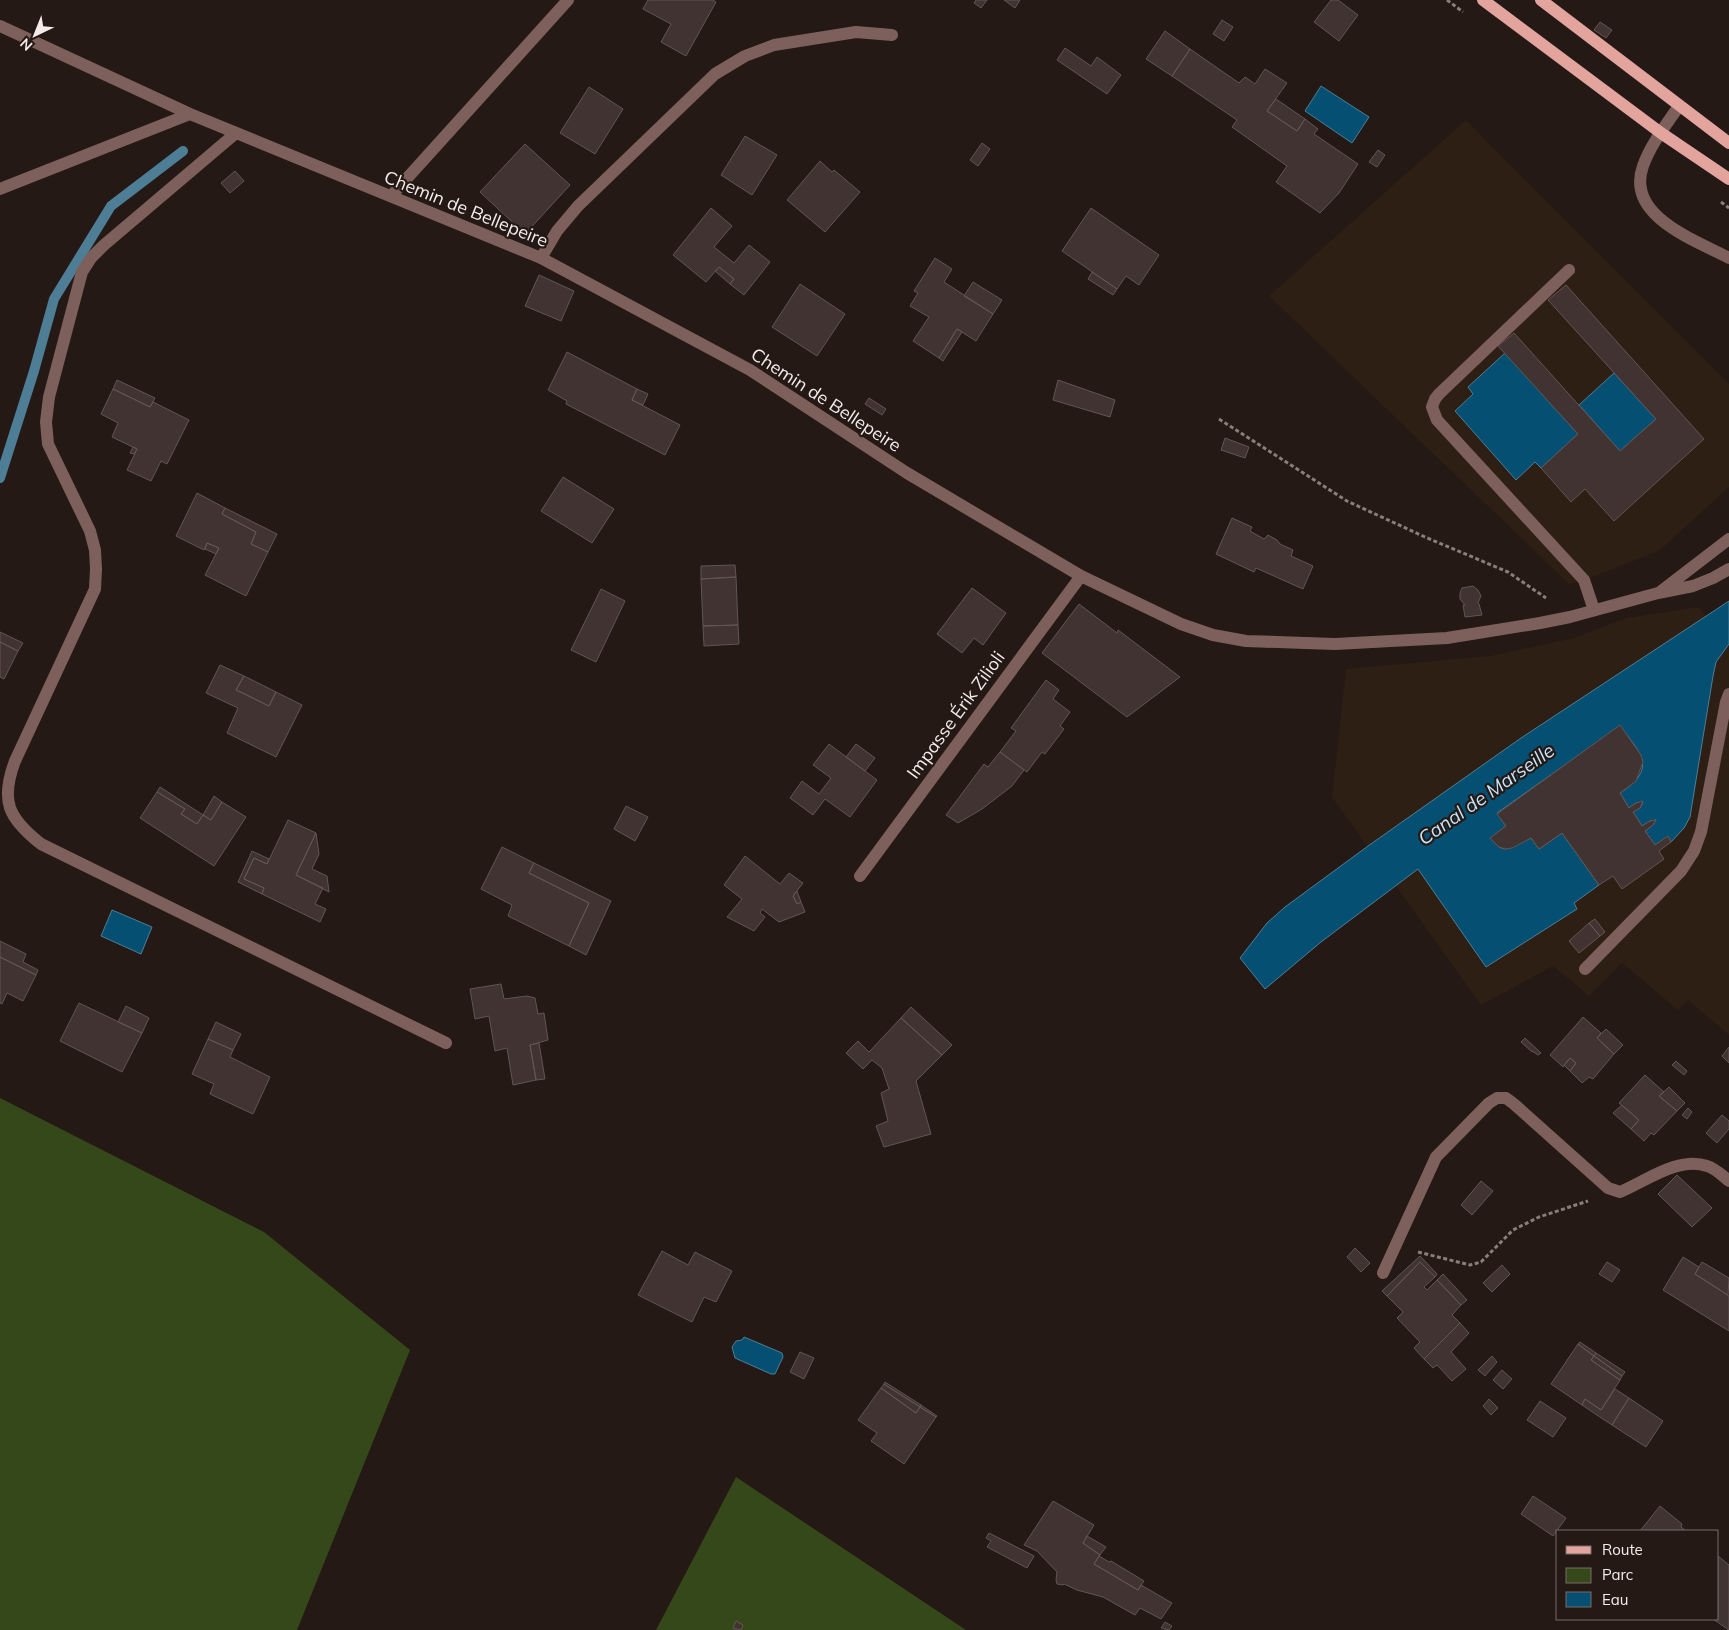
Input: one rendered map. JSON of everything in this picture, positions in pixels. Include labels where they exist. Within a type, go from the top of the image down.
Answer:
[{"type":"main road","points":[[1483,0],[1661,133],[1729,180]]},
{"type":"main road","points":[[1541,0],[1729,143]]},
{"type":"street","points":[[391,196],[568,0]]},
{"type":"street","name":"Chemin de Bellepeire","points":[[0,26],[236,134],[541,258],[750,370],[907,472],[1081,576],[1181,624],[1213,635],[1246,641],[1335,644],[1446,638],[1570,617],[1658,593],[1693,586],[1713,578],[1729,568]]},
{"type":"street","points":[[541,258],[557,231],[578,206],[715,74],[745,56],[774,45],[856,32],[892,35]]},
{"type":"street","points":[[1679,106],[1648,154],[1642,168],[1639,183],[1644,199],[1649,209],[1663,222],[1729,258]]},
{"type":"street","points":[[0,189],[190,114]]},
{"type":"street","points":[[236,134],[104,245],[91,258],[82,272],[50,397],[46,422],[48,444],[90,531],[95,550],[95,589],[15,761],[9,777],[8,803],[18,822],[41,844],[446,1043]]},
{"type":"street","points":[[1569,270],[1434,399],[1432,407],[1437,420],[1584,580],[1594,610]]},
{"type":"street","name":"Chemin de Bellepeire","points":[[1658,593],[1729,539]]},
{"type":"street","name":"Impasse Érik Zilioli","points":[[860,876],[1081,576]]},
{"type":"street","points":[[1585,969],[1681,871],[1694,851],[1701,832],[1729,694]]},
{"type":"street","points":[[1383,1273],[1436,1157],[1474,1116],[1496,1098],[1506,1098],[1514,1104],[1608,1188],[1620,1192],[1670,1168],[1692,1163],[1708,1166],[1729,1181]]},
{"type":"path","points":[[1219,419],[1347,501],[1424,537],[1508,572],[1543,595],[1570,617]]},
{"type":"path","points":[[1395,1246],[1470,1265],[1481,1262],[1513,1230],[1539,1217],[1572,1205],[1620,1192]]},
{"type":"shaded area","points":[[1466,120],[1729,384],[1729,487],[1659,551],[1569,584],[1269,296]]},
{"type":"shaded area","points":[[1699,607],[1727,644],[1729,644],[1729,1035],[1688,1000],[1678,1010],[1622,963],[1589,996],[1553,966],[1481,1005],[1332,797],[1346,669],[1490,656],[1574,638],[1626,618]]},
{"type":"green space","points":[[0,1098],[264,1232],[410,1350],[297,1630],[0,1630]]},
{"type":"green space","points":[[736,1477],[966,1630],[656,1630]]},
{"type":"water","points":[[1321,86],[1369,117],[1352,143],[1305,111]]},
{"type":"water","points":[[1505,353],[1578,434],[1541,468],[1535,462],[1516,480],[1455,411],[1473,394],[1468,387]]},
{"type":"water","points":[[1614,373],[1656,419],[1620,451],[1579,405]]},
{"type":"water","name":"Canal de Marseille","points":[[1729,601],[1729,644],[1716,662],[1690,817],[1684,828],[1671,842],[1668,837],[1655,845],[1645,831],[1656,820],[1642,826],[1633,812],[1640,808],[1643,802],[1636,803],[1629,808],[1620,793],[1639,776],[1642,761],[1634,745],[1620,726],[1497,813],[1506,826],[1491,838],[1499,847],[1505,849],[1531,838],[1539,849],[1562,833],[1599,885],[1574,903],[1577,909],[1486,967],[1418,869],[1321,942],[1265,989],[1240,958],[1267,923],[1285,907],[1368,846],[1521,738]]},
{"type":"water","points":[[112,910],[152,927],[141,954],[101,936]]},
{"type":"water","points":[[744,1337],[782,1353],[783,1357],[775,1374],[735,1358],[732,1347],[736,1341],[742,1340]]},
{"type":"building","points":[[648,0],[713,0],[716,2],[686,56],[661,42],[671,24],[643,9]]},
{"type":"building","points":[[976,0],[987,0],[981,8],[974,3]]},
{"type":"building","points":[[1004,0],[1020,0],[1015,8]]},
{"type":"building","points":[[1331,0],[1338,0],[1358,15],[1339,41],[1314,22]]},
{"type":"building","points":[[1222,20],[1233,27],[1224,41],[1213,34]]},
{"type":"building","points":[[1600,22],[1612,30],[1606,38],[1594,30]]},
{"type":"building","points":[[1165,31],[1190,49],[1172,76],[1146,59]]},
{"type":"building","points":[[1065,48],[1091,66],[1097,57],[1121,75],[1107,94],[1057,60]]},
{"type":"building","points":[[1190,49],[1239,83],[1245,77],[1255,84],[1265,69],[1287,83],[1267,111],[1297,131],[1305,119],[1318,129],[1314,134],[1358,164],[1339,193],[1320,213],[1276,182],[1287,166],[1232,127],[1237,120],[1172,76]]},
{"type":"building","points":[[589,87],[623,109],[595,154],[560,133]]},
{"type":"building","points":[[1276,99],[1305,119],[1297,131],[1267,111]]},
{"type":"building","points":[[745,136],[777,155],[752,195],[721,175]]},
{"type":"building","points":[[982,143],[990,149],[978,166],[970,160]]},
{"type":"building","points":[[525,144],[570,185],[525,234],[480,192]]},
{"type":"building","points":[[1378,150],[1385,155],[1377,167],[1369,162]]},
{"type":"building","points":[[820,161],[860,192],[825,232],[787,200]]},
{"type":"building","points":[[235,171],[244,181],[230,193],[221,183]]},
{"type":"building","points":[[711,208],[732,226],[714,247],[734,263],[749,245],[770,262],[744,295],[730,284],[734,279],[719,267],[706,282],[673,255]]},
{"type":"building","points":[[1091,208],[1159,255],[1139,285],[1126,276],[1117,289],[1062,251]]},
{"type":"building","points":[[935,258],[952,269],[944,282],[993,314],[976,341],[957,329],[939,358],[913,341],[929,317],[910,306],[918,293],[914,291]]},
{"type":"building","points":[[719,267],[734,279],[730,284],[715,271]]},
{"type":"building","points":[[1092,272],[1117,289],[1113,295],[1088,279]]},
{"type":"building","points":[[539,275],[574,291],[561,321],[525,306]]},
{"type":"building","points":[[973,282],[1002,300],[993,314],[964,296]]},
{"type":"building","points":[[800,284],[845,314],[817,356],[772,327]]},
{"type":"building","points":[[1566,285],[1704,439],[1614,521],[1585,489],[1571,502],[1541,468],[1578,434],[1498,346],[1514,333],[1620,451],[1656,419],[1548,300]]},
{"type":"building","points":[[957,329],[962,332],[943,361],[939,358]]},
{"type":"building","points":[[567,352],[637,389],[632,400],[680,425],[665,455],[566,404],[567,401],[548,390]]},
{"type":"building","points":[[117,380],[155,398],[150,407],[113,389]]},
{"type":"building","points":[[1058,380],[1115,400],[1110,417],[1053,400]]},
{"type":"building","points":[[113,389],[150,407],[153,402],[189,420],[167,464],[161,461],[151,481],[127,470],[137,449],[112,437],[118,423],[101,414]]},
{"type":"building","points":[[637,389],[648,394],[643,405],[632,400]]},
{"type":"building","points":[[869,398],[886,409],[882,415],[865,404]]},
{"type":"building","points":[[1225,438],[1249,447],[1245,458],[1221,450]]},
{"type":"building","points":[[133,447],[137,449],[134,454],[130,453]]},
{"type":"building","points":[[563,477],[614,509],[592,543],[541,511]]},
{"type":"building","points":[[197,493],[225,508],[222,514],[256,532],[251,544],[268,552],[246,596],[205,575],[219,548],[207,543],[204,550],[176,536]]},
{"type":"building","points":[[225,508],[277,534],[268,552],[251,544],[256,532],[222,514]]},
{"type":"building","points":[[1232,518],[1252,527],[1250,531],[1264,539],[1268,535],[1277,540],[1280,544],[1293,550],[1291,556],[1313,566],[1303,589],[1256,568],[1254,572],[1216,554]]},
{"type":"building","points":[[207,543],[219,548],[216,554],[205,549]]},
{"type":"building","points":[[735,565],[736,577],[701,579],[701,566]]},
{"type":"building","points":[[736,577],[738,625],[703,626],[701,579]]},
{"type":"building","points":[[1473,586],[1481,596],[1478,603],[1482,615],[1465,617],[1463,605],[1465,605],[1460,599],[1460,593],[1462,588]]},
{"type":"building","points":[[972,588],[1006,613],[983,645],[974,638],[962,653],[937,634]]},
{"type":"building","points":[[601,589],[625,601],[596,662],[571,650]]},
{"type":"building","points":[[1079,604],[1117,633],[1118,630],[1180,677],[1127,717],[1042,653]]},
{"type":"building","points":[[738,625],[739,644],[704,646],[703,626]]},
{"type":"building","points":[[0,632],[23,643],[18,651],[0,642]]},
{"type":"building","points":[[0,642],[18,651],[4,679],[0,677]]},
{"type":"building","points":[[220,665],[244,676],[236,690],[269,706],[276,692],[302,705],[276,757],[227,733],[238,708],[206,693]]},
{"type":"building","points":[[244,676],[276,692],[269,706],[236,690]]},
{"type":"building","points":[[1046,680],[1059,690],[1053,699],[1070,712],[1060,726],[1064,729],[1045,754],[1042,752],[1027,772],[1000,752],[1016,731],[1011,728]]},
{"type":"building","points":[[1620,725],[1641,755],[1643,762],[1636,781],[1620,793],[1629,808],[1643,801],[1640,808],[1633,812],[1642,826],[1656,820],[1645,831],[1655,845],[1668,836],[1671,842],[1659,851],[1664,859],[1622,889],[1613,876],[1599,885],[1562,833],[1539,849],[1531,838],[1512,848],[1505,849],[1499,847],[1490,838],[1506,826],[1497,814]]},
{"type":"building","points":[[829,744],[877,780],[850,817],[825,799],[813,815],[790,798],[802,781],[819,794],[831,778],[813,765]]},
{"type":"building","points":[[856,744],[875,758],[865,771],[846,757]]},
{"type":"building","points":[[1000,752],[1024,770],[1012,786],[982,809],[958,823],[946,815],[984,764],[988,767]]},
{"type":"building","points":[[160,787],[203,815],[197,824],[181,814],[185,809],[157,792]]},
{"type":"building","points":[[157,792],[185,809],[181,814],[197,824],[203,815],[211,820],[222,802],[246,817],[214,866],[140,818]]},
{"type":"building","points":[[214,796],[222,802],[211,820],[203,815]]},
{"type":"building","points":[[626,806],[648,817],[635,841],[614,829]]},
{"type":"building","points":[[288,820],[316,833],[296,875],[323,888],[315,904],[326,909],[320,922],[262,894],[264,888],[244,879],[254,858],[267,864]]},
{"type":"building","points":[[316,833],[319,854],[312,869],[327,876],[329,892],[296,875]]},
{"type":"building","points":[[502,847],[534,863],[529,873],[589,903],[569,946],[508,916],[512,905],[481,889]]},
{"type":"building","points":[[252,851],[269,859],[267,864],[254,858],[244,879],[264,888],[262,894],[238,882]]},
{"type":"building","points":[[745,856],[780,884],[789,873],[803,883],[793,896],[797,904],[801,902],[805,912],[779,922],[762,909],[760,913],[765,917],[754,931],[727,917],[742,899],[724,885]]},
{"type":"building","points":[[534,863],[611,901],[586,955],[569,946],[589,903],[529,873]]},
{"type":"building","points":[[797,891],[801,902],[797,904],[793,896]]},
{"type":"building","points":[[1595,919],[1605,932],[1600,936],[1589,923]]},
{"type":"building","points":[[1589,923],[1600,936],[1579,953],[1569,941]]},
{"type":"building","points":[[0,941],[26,954],[23,962],[38,970],[36,975],[0,957]]},
{"type":"building","points":[[0,957],[36,975],[23,1001],[7,993],[2,1004],[0,1003]]},
{"type":"building","points":[[501,984],[504,999],[527,996],[535,998],[538,1014],[544,1013],[548,1040],[530,1045],[536,1080],[513,1085],[507,1048],[495,1051],[489,1016],[475,1019],[470,989]]},
{"type":"building","points":[[79,1003],[142,1033],[122,1072],[60,1041]]},
{"type":"building","points":[[126,1006],[149,1018],[142,1033],[118,1022]]},
{"type":"building","points":[[911,1007],[952,1045],[942,1055],[901,1018]]},
{"type":"building","points":[[1583,1017],[1601,1033],[1597,1038],[1614,1054],[1593,1079],[1589,1077],[1582,1083],[1570,1071],[1576,1063],[1570,1058],[1563,1067],[1550,1055]]},
{"type":"building","points":[[901,1018],[942,1055],[916,1081],[931,1134],[884,1147],[876,1126],[888,1121],[881,1093],[889,1089],[882,1068],[872,1060],[863,1069],[846,1053],[858,1041],[869,1052]]},
{"type":"building","points":[[216,1022],[241,1034],[233,1050],[208,1039]]},
{"type":"building","points":[[1606,1029],[1623,1045],[1614,1054],[1597,1038]]},
{"type":"building","points":[[1525,1038],[1541,1053],[1538,1055],[1532,1052],[1521,1042]]},
{"type":"building","points":[[208,1039],[233,1050],[230,1057],[270,1077],[253,1114],[210,1094],[214,1084],[192,1074]]},
{"type":"building","points":[[539,1043],[545,1079],[536,1080],[530,1045]]},
{"type":"building","points":[[1729,1047],[1729,1063],[1722,1056]]},
{"type":"building","points":[[1570,1058],[1576,1063],[1570,1071],[1564,1065]]},
{"type":"building","points":[[1676,1061],[1687,1071],[1684,1075],[1672,1065]]},
{"type":"building","points":[[1645,1075],[1664,1092],[1659,1096],[1677,1111],[1654,1135],[1651,1133],[1644,1141],[1631,1129],[1639,1120],[1619,1103]]},
{"type":"building","points":[[1669,1087],[1685,1103],[1677,1111],[1659,1096]]},
{"type":"building","points":[[1622,1105],[1639,1120],[1631,1129],[1613,1113]]},
{"type":"building","points":[[1688,1108],[1692,1112],[1687,1119],[1682,1115]]},
{"type":"building","points":[[1722,1115],[1729,1121],[1729,1129],[1717,1143],[1706,1133]]},
{"type":"building","points":[[1677,1175],[1712,1208],[1692,1227],[1658,1194]]},
{"type":"building","points":[[1481,1181],[1493,1191],[1472,1215],[1461,1205]]},
{"type":"building","points":[[1355,1248],[1370,1263],[1361,1272],[1347,1257]]},
{"type":"building","points":[[662,1251],[688,1265],[695,1252],[732,1271],[716,1302],[704,1297],[692,1322],[638,1295]]},
{"type":"building","points":[[1420,1256],[1437,1274],[1435,1277],[1420,1262],[1387,1296],[1382,1291]]},
{"type":"building","points":[[1683,1257],[1699,1267],[1695,1274],[1729,1296],[1729,1331],[1663,1290]]},
{"type":"building","points":[[1420,1262],[1435,1277],[1424,1287],[1427,1290],[1437,1280],[1461,1305],[1452,1315],[1460,1323],[1424,1359],[1414,1348],[1420,1342],[1397,1318],[1403,1312],[1387,1296]]},
{"type":"building","points":[[1607,1262],[1620,1270],[1612,1282],[1599,1274]]},
{"type":"building","points":[[1702,1262],[1729,1278],[1728,1295],[1695,1274]]},
{"type":"building","points":[[1502,1265],[1510,1274],[1492,1292],[1483,1283]]},
{"type":"building","points":[[1443,1274],[1467,1300],[1461,1305],[1437,1280]]},
{"type":"building","points":[[1460,1323],[1469,1333],[1451,1352],[1466,1369],[1452,1381],[1437,1365],[1433,1368],[1424,1359]]},
{"type":"building","points":[[1580,1342],[1596,1353],[1594,1356],[1578,1344]]},
{"type":"building","points":[[1578,1344],[1594,1356],[1591,1360],[1620,1380],[1601,1410],[1585,1399],[1582,1405],[1551,1384]]},
{"type":"building","points":[[800,1352],[814,1358],[804,1379],[790,1372]]},
{"type":"building","points":[[1596,1353],[1625,1372],[1622,1376],[1594,1356]]},
{"type":"building","points":[[1492,1356],[1497,1362],[1485,1376],[1478,1370]]},
{"type":"building","points":[[1594,1356],[1622,1376],[1620,1380],[1591,1360]]},
{"type":"building","points":[[1502,1370],[1512,1379],[1503,1389],[1493,1380]]},
{"type":"building","points":[[885,1382],[921,1405],[920,1407],[884,1384]]},
{"type":"building","points":[[884,1384],[920,1407],[916,1413],[881,1388]]},
{"type":"building","points":[[881,1388],[916,1413],[920,1407],[936,1417],[904,1464],[871,1441],[877,1433],[858,1420]]},
{"type":"building","points":[[1615,1389],[1629,1398],[1612,1425],[1582,1405],[1585,1399],[1601,1410]]},
{"type":"building","points":[[1629,1398],[1663,1421],[1646,1447],[1612,1425]]},
{"type":"building","points":[[1489,1399],[1498,1408],[1491,1415],[1483,1406]]},
{"type":"building","points":[[1540,1401],[1566,1418],[1553,1437],[1527,1420]]},
{"type":"building","points":[[921,1405],[937,1416],[920,1407]]},
{"type":"building","points":[[1533,1496],[1566,1518],[1553,1536],[1521,1514]]},
{"type":"building","points":[[1053,1501],[1094,1525],[1083,1543],[1100,1555],[1094,1564],[1138,1590],[1141,1585],[1172,1603],[1161,1619],[1140,1608],[1135,1615],[1103,1597],[1077,1590],[1064,1584],[1057,1584],[1057,1572],[1037,1551],[1024,1545]]},
{"type":"building","points":[[1660,1506],[1682,1524],[1681,1527],[1685,1530],[1641,1530]]},
{"type":"building","points":[[989,1533],[1034,1556],[1027,1568],[987,1547],[991,1541],[986,1538]]},
{"type":"building","points":[[1087,1536],[1106,1547],[1100,1555],[1083,1543]]},
{"type":"building","points":[[1099,1556],[1144,1581],[1138,1590],[1094,1564]]},
{"type":"building","points":[[1719,1557],[1729,1565],[1729,1630],[1714,1620],[1719,1620]]},
{"type":"building","points":[[736,1621],[743,1625],[741,1630],[733,1628]]},
{"type":"building","points":[[1165,1622],[1172,1626],[1169,1630],[1161,1628]]},
{"type":"waterway","points":[[0,478],[34,371],[54,299],[111,206],[183,151]]}]
